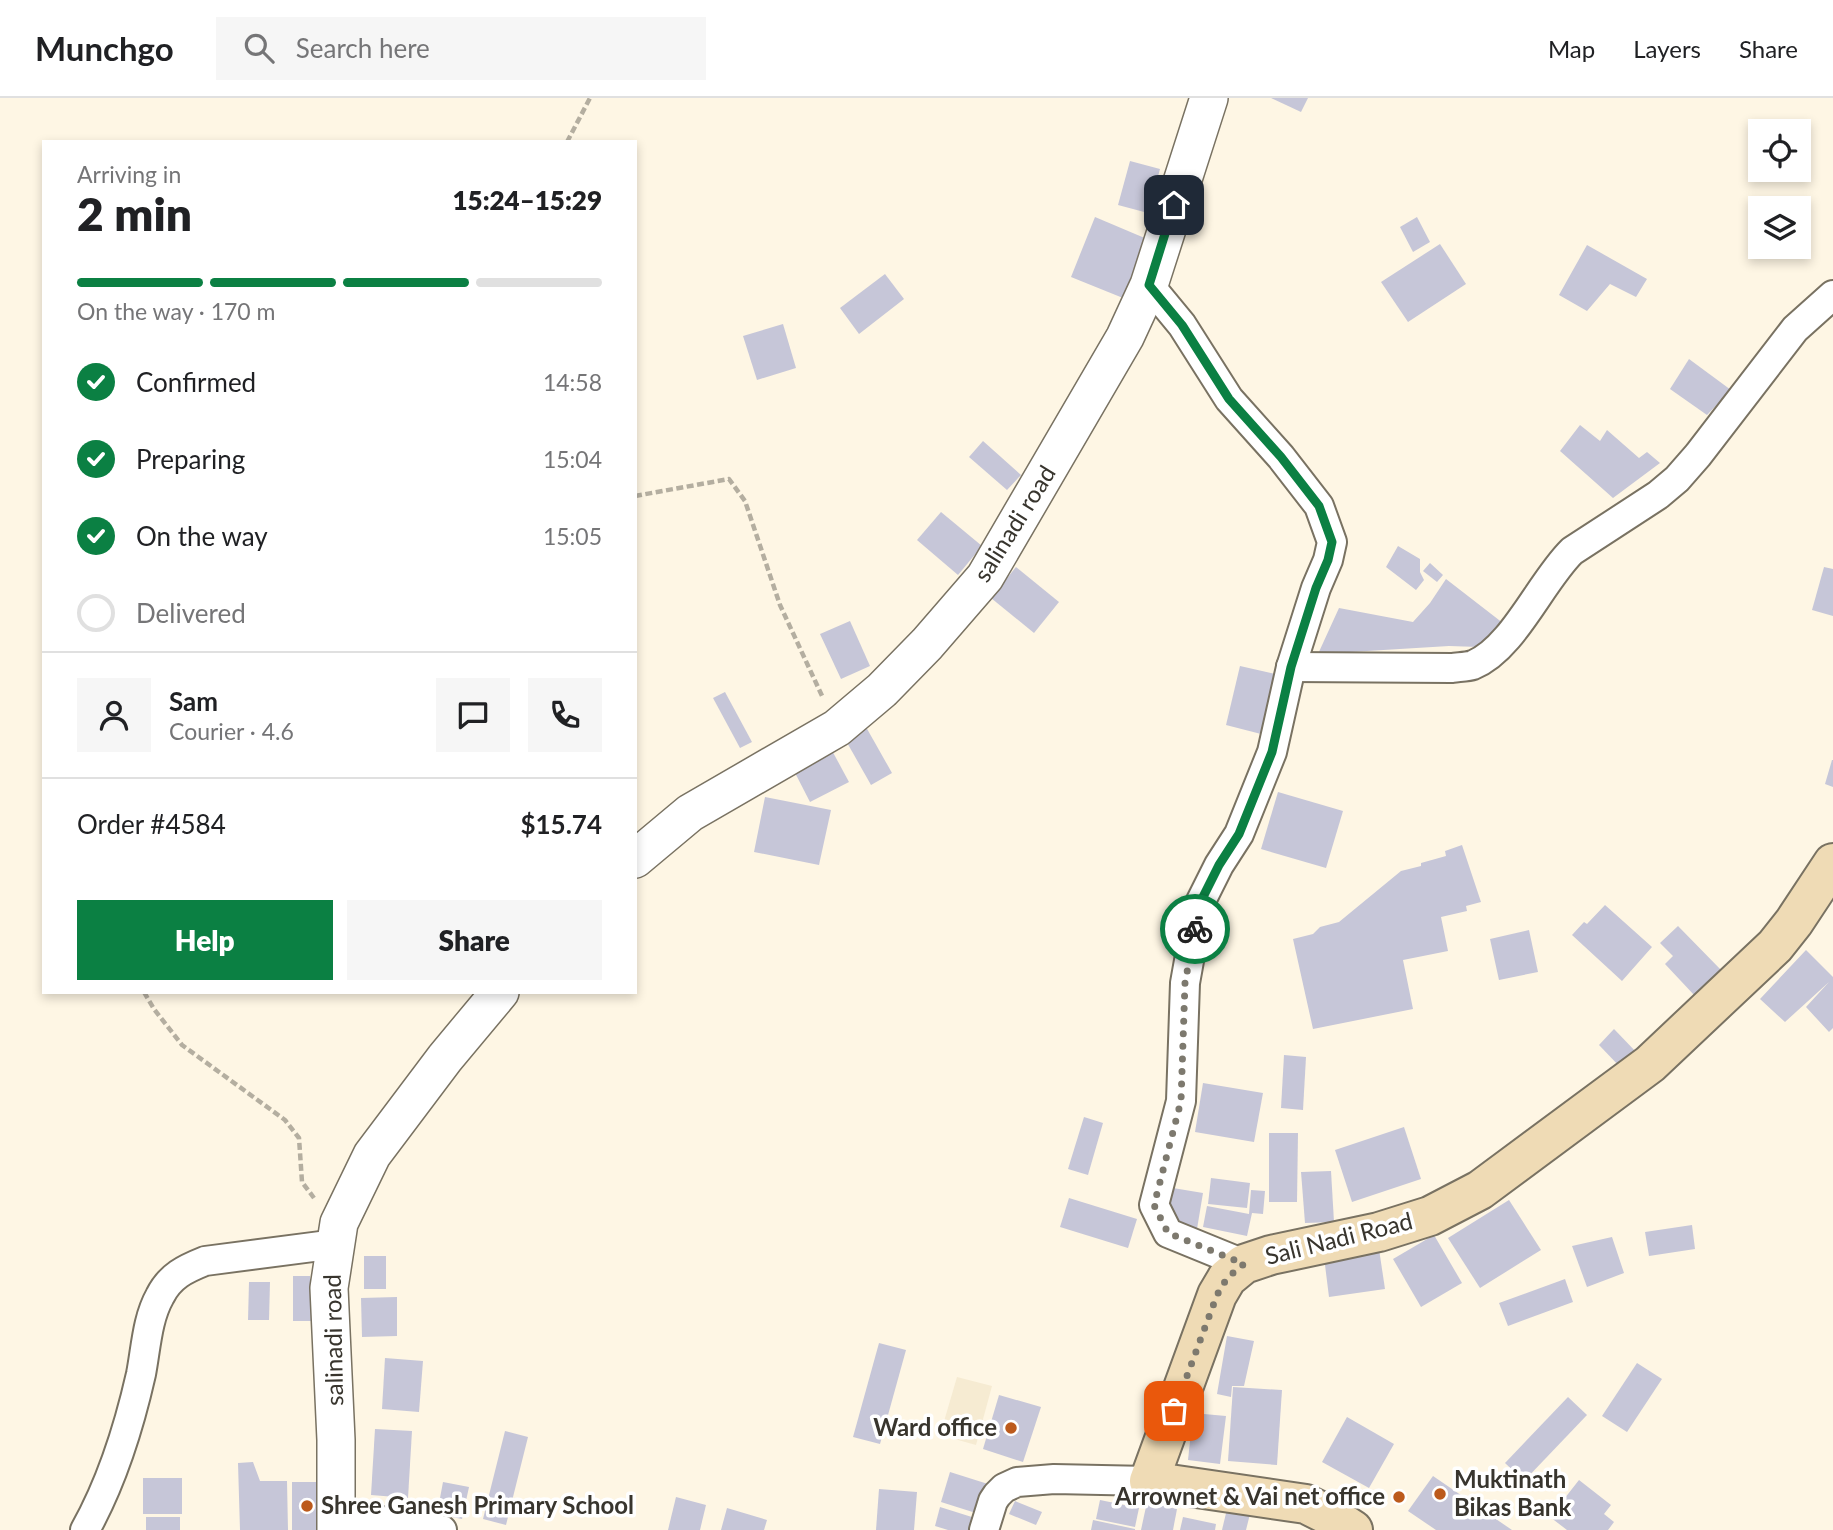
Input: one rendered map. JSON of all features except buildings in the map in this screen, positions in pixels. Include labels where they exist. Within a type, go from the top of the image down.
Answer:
[{"type":"main road","name":"Sali Nadi Road","points":[[1149,1481],[1217,1295],[1227,1278],[1244,1264],[1271,1255],[1392,1228],[1430,1216],[1480,1190],[1650,1064],[1774,946],[1794,922],[1833,863]]},
{"type":"main road","points":[[1149,1481],[1306,1504],[1353,1530]]},
{"type":"street","name":"salinadi road","points":[[637,857],[690,813],[837,728],[891,681],[985,577],[1125,337],[1149,285],[1209,98]]},
{"type":"street","points":[[1149,285],[1182,325],[1229,399],[1281,457],[1319,506],[1332,542],[1291,667],[1272,752],[1239,834],[1219,865],[1199,905],[1185,983],[1181,1101],[1154,1205],[1168,1233],[1244,1264]]},
{"type":"street","points":[[1291,667],[1452,668],[1472,666],[1485,658],[1523,618],[1566,557],[1658,495],[1677,479],[1795,329],[1833,295]]},
{"type":"street","name":"salinadi road","points":[[336,1522],[336,1440],[329,1288],[337,1234],[372,1155],[445,1058],[498,994]]},
{"type":"street","points":[[85,1530],[97,1509],[126,1432],[152,1315],[170,1279],[186,1268],[205,1261],[337,1234]]},
{"type":"street","points":[[984,1530],[997,1494],[1017,1482],[1054,1479],[1149,1481]]},
{"type":"street","points":[[336,1522],[442,1530]]},
{"type":"path","points":[[568,140],[590,98]]},
{"type":"path","points":[[637,496],[729,479],[745,501],[780,604],[837,728]]},
{"type":"path","points":[[145,994],[182,1045],[285,1119],[299,1138],[302,1182],[337,1234]]},
{"type":"shaded area","points":[[957,1377],[992,1386],[976,1445],[940,1435]]},
{"type":"way so far","points":[[1174,1411],[1217,1295],[1227,1278],[1244,1264],[1168,1233],[1154,1205],[1181,1101],[1185,983],[1195,929]]},
{"type":"place","name":"Ward office","points":[[1011,1428]]},
{"type":"place","name":"Muktinath Bikas Bank","points":[[1440,1494]]},
{"type":"place","name":"Arrownet & Vai net office","points":[[1399,1497]]},
{"type":"place","name":"Shree Ganesh Primary School","points":[[307,1506]]},
{"type":"route","points":[[1174,205],[1149,285],[1182,325],[1229,399],[1281,457],[1319,506],[1332,542],[1291,667],[1272,752],[1239,834],[1219,865],[1199,905],[1195,929]]}]
